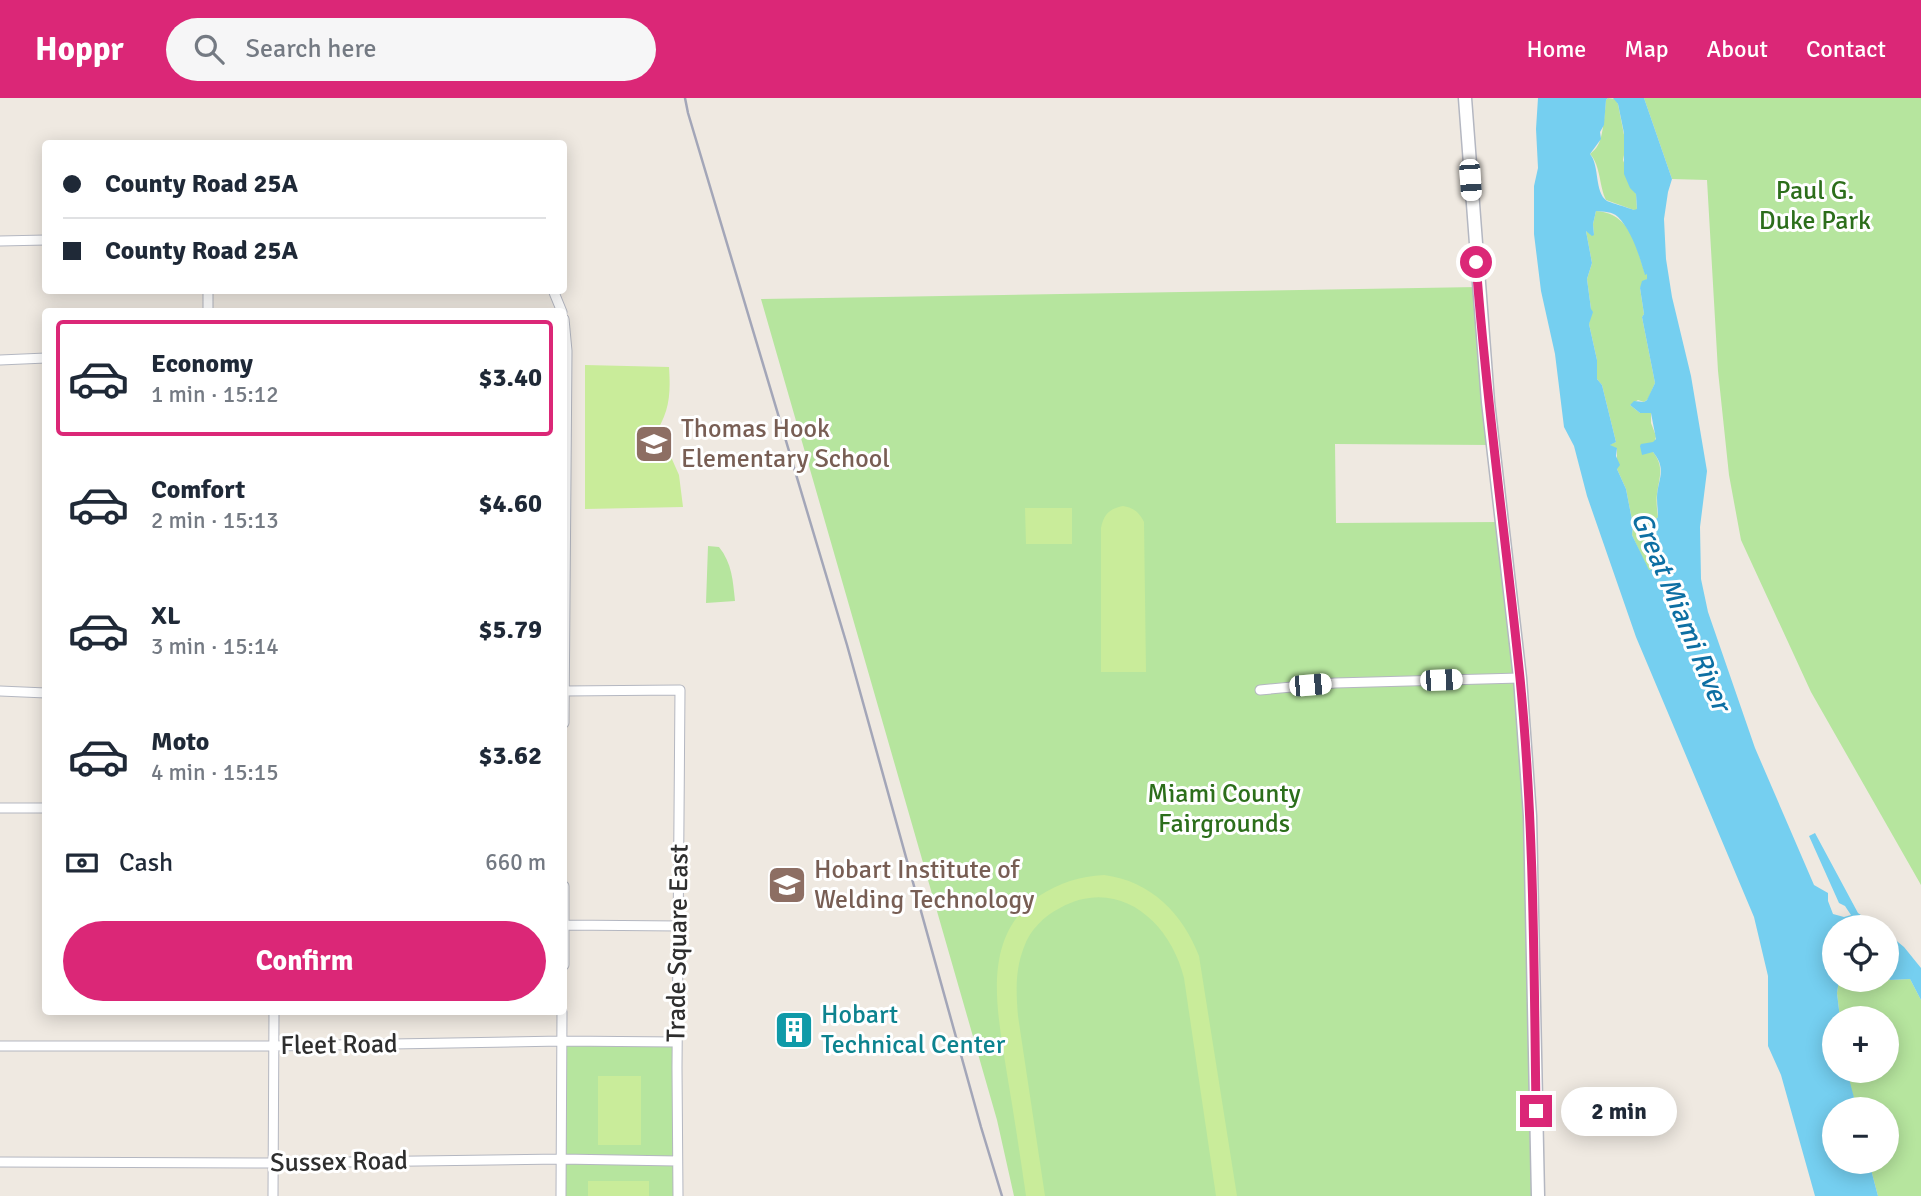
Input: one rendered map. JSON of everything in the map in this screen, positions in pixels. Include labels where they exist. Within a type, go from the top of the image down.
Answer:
[{"type":"main road","points":[[1465,98],[1488,402],[1520,678],[1530,816],[1538,1196]]},
{"type":"street","points":[[0,241],[42,240]]},
{"type":"street","points":[[0,360],[42,358]]},
{"type":"street","points":[[1260,690],[1335,683],[1520,678]]},
{"type":"street","points":[[0,691],[42,693]]},
{"type":"street","name":"Trade Square East","points":[[567,691],[681,691],[678,1196]]},
{"type":"street","points":[[0,808],[42,808]]},
{"type":"street","points":[[567,925],[679,926]]},
{"type":"street","points":[[273,1196],[274,1015]]},
{"type":"street","points":[[561,1196],[562,1015]]},
{"type":"street","name":"Fleet Road","points":[[0,1046],[677,1042]]},
{"type":"street","name":"Sussex Road","points":[[0,1163],[561,1159],[677,1161]]},
{"type":"green space","points":[[1608,98],[1615,99],[1618,104],[1626,145],[1623,160],[1636,194],[1637,210],[1606,200],[1596,164],[1590,154],[1600,142]]},
{"type":"green space","name":"Paul G. Duke Park","points":[[1644,98],[1921,98],[1921,885],[1811,692],[1741,540],[1729,475],[1718,371],[1707,180],[1672,179]]},
{"type":"green space","points":[[1596,211],[1607,213],[1624,224],[1635,242],[1645,274],[1647,273],[1647,279],[1640,288],[1644,314],[1642,317],[1655,383],[1648,399],[1644,402],[1638,400],[1630,405],[1640,413],[1651,412],[1651,423],[1656,436],[1653,452],[1659,463],[1660,478],[1651,570],[1648,570],[1632,535],[1633,525],[1626,489],[1617,469],[1617,449],[1609,445],[1616,442],[1602,385],[1597,379],[1597,360],[1589,324],[1591,309],[1587,279],[1592,263],[1586,231],[1594,235]]},
{"type":"green space","name":"Miami County Fairgrounds","points":[[1478,287],[1493,445],[1335,444],[1336,523],[1501,522],[1520,678],[1538,1196],[1014,1196],[997,1120],[761,299]]},
{"type":"green space","points":[[585,365],[669,367],[668,404],[653,437],[667,448],[679,475],[683,507],[585,509]]},
{"type":"green space","points":[[1123,506],[1136,511],[1144,522],[1146,672],[1101,672],[1101,528],[1108,513]]},
{"type":"green space","points":[[1025,508],[1072,508],[1072,544],[1026,544]]},
{"type":"green space","points":[[708,546],[719,547],[727,559],[735,601],[706,603]]},
{"type":"green space","points":[[1104,875],[1136,884],[1163,902],[1184,926],[1199,956],[1237,1196],[1216,1196],[1184,978],[1177,957],[1154,922],[1121,901],[1102,897],[1081,899],[1048,915],[1030,935],[1021,956],[1017,981],[1018,1016],[1045,1196],[1026,1196],[997,1002],[1000,955],[1007,933],[1020,913],[1039,896],[1070,881]]},
{"type":"green space","points":[[1910,979],[1921,1000],[1921,1196],[1878,1196],[1872,1174],[1899,1174],[1899,1097],[1853,1097],[1849,1083],[1899,1083],[1899,1006],[1839,1006],[1837,993],[1899,992],[1899,980]]},
{"type":"green space","points":[[562,1041],[677,1042],[678,1196],[561,1196]]},
{"type":"green space","points":[[598,1076],[641,1076],[641,1145],[598,1145]]},
{"type":"green space","points":[[588,1181],[649,1181],[649,1196],[588,1196]]},
{"type":"water","name":"Great Miami River","points":[[1538,98],[1608,98],[1604,125],[1600,132],[1601,139],[1590,154],[1603,197],[1607,201],[1637,209],[1636,194],[1624,174],[1624,133],[1618,104],[1613,98],[1644,98],[1672,179],[1664,219],[1666,259],[1691,376],[1707,471],[1700,527],[1701,579],[1708,612],[1755,748],[1814,885],[1828,893],[1833,914],[1837,915],[1822,915],[1822,992],[1837,992],[1839,1006],[1822,1006],[1822,1083],[1850,1083],[1854,1097],[1822,1097],[1822,1174],[1872,1174],[1878,1196],[1815,1196],[1781,1075],[1768,1046],[1768,976],[1754,917],[1636,637],[1587,496],[1574,446],[1564,427],[1555,354],[1541,291],[1534,234],[1534,186],[1538,168]],"holes":[[[1596,211],[1608,212],[1618,217],[1627,229],[1645,275],[1647,274],[1647,279],[1642,281],[1640,288],[1644,314],[1642,317],[1655,383],[1647,400],[1634,401],[1630,405],[1640,413],[1651,413],[1656,439],[1640,446],[1642,455],[1653,452],[1661,470],[1651,570],[1632,535],[1633,525],[1626,489],[1617,469],[1620,465],[1616,456],[1617,448],[1610,445],[1616,442],[1602,385],[1597,379],[1597,360],[1589,324],[1593,312],[1587,279],[1592,263],[1586,231],[1594,235]]]},
{"type":"water","points":[[1815,833],[1861,915],[1851,915],[1845,906],[1839,903],[1809,836]]},
{"type":"water","points":[[1899,943],[1921,968],[1921,1000],[1910,979],[1899,980]]},
{"type":"railway","points":[[685,98],[847,645],[1002,1196]]},
{"type":"place","name":"Thomas Hook Elementary School","points":[[654,444]]},
{"type":"place","name":"Hobart Institute of Welding Technology","points":[[787,885]]},
{"type":"place","name":"Hobart Technical Center","points":[[794,1030]]},
{"type":"route","points":[[1476,262],[1493,453],[1520,678],[1530,816],[1536,1111]]}]
